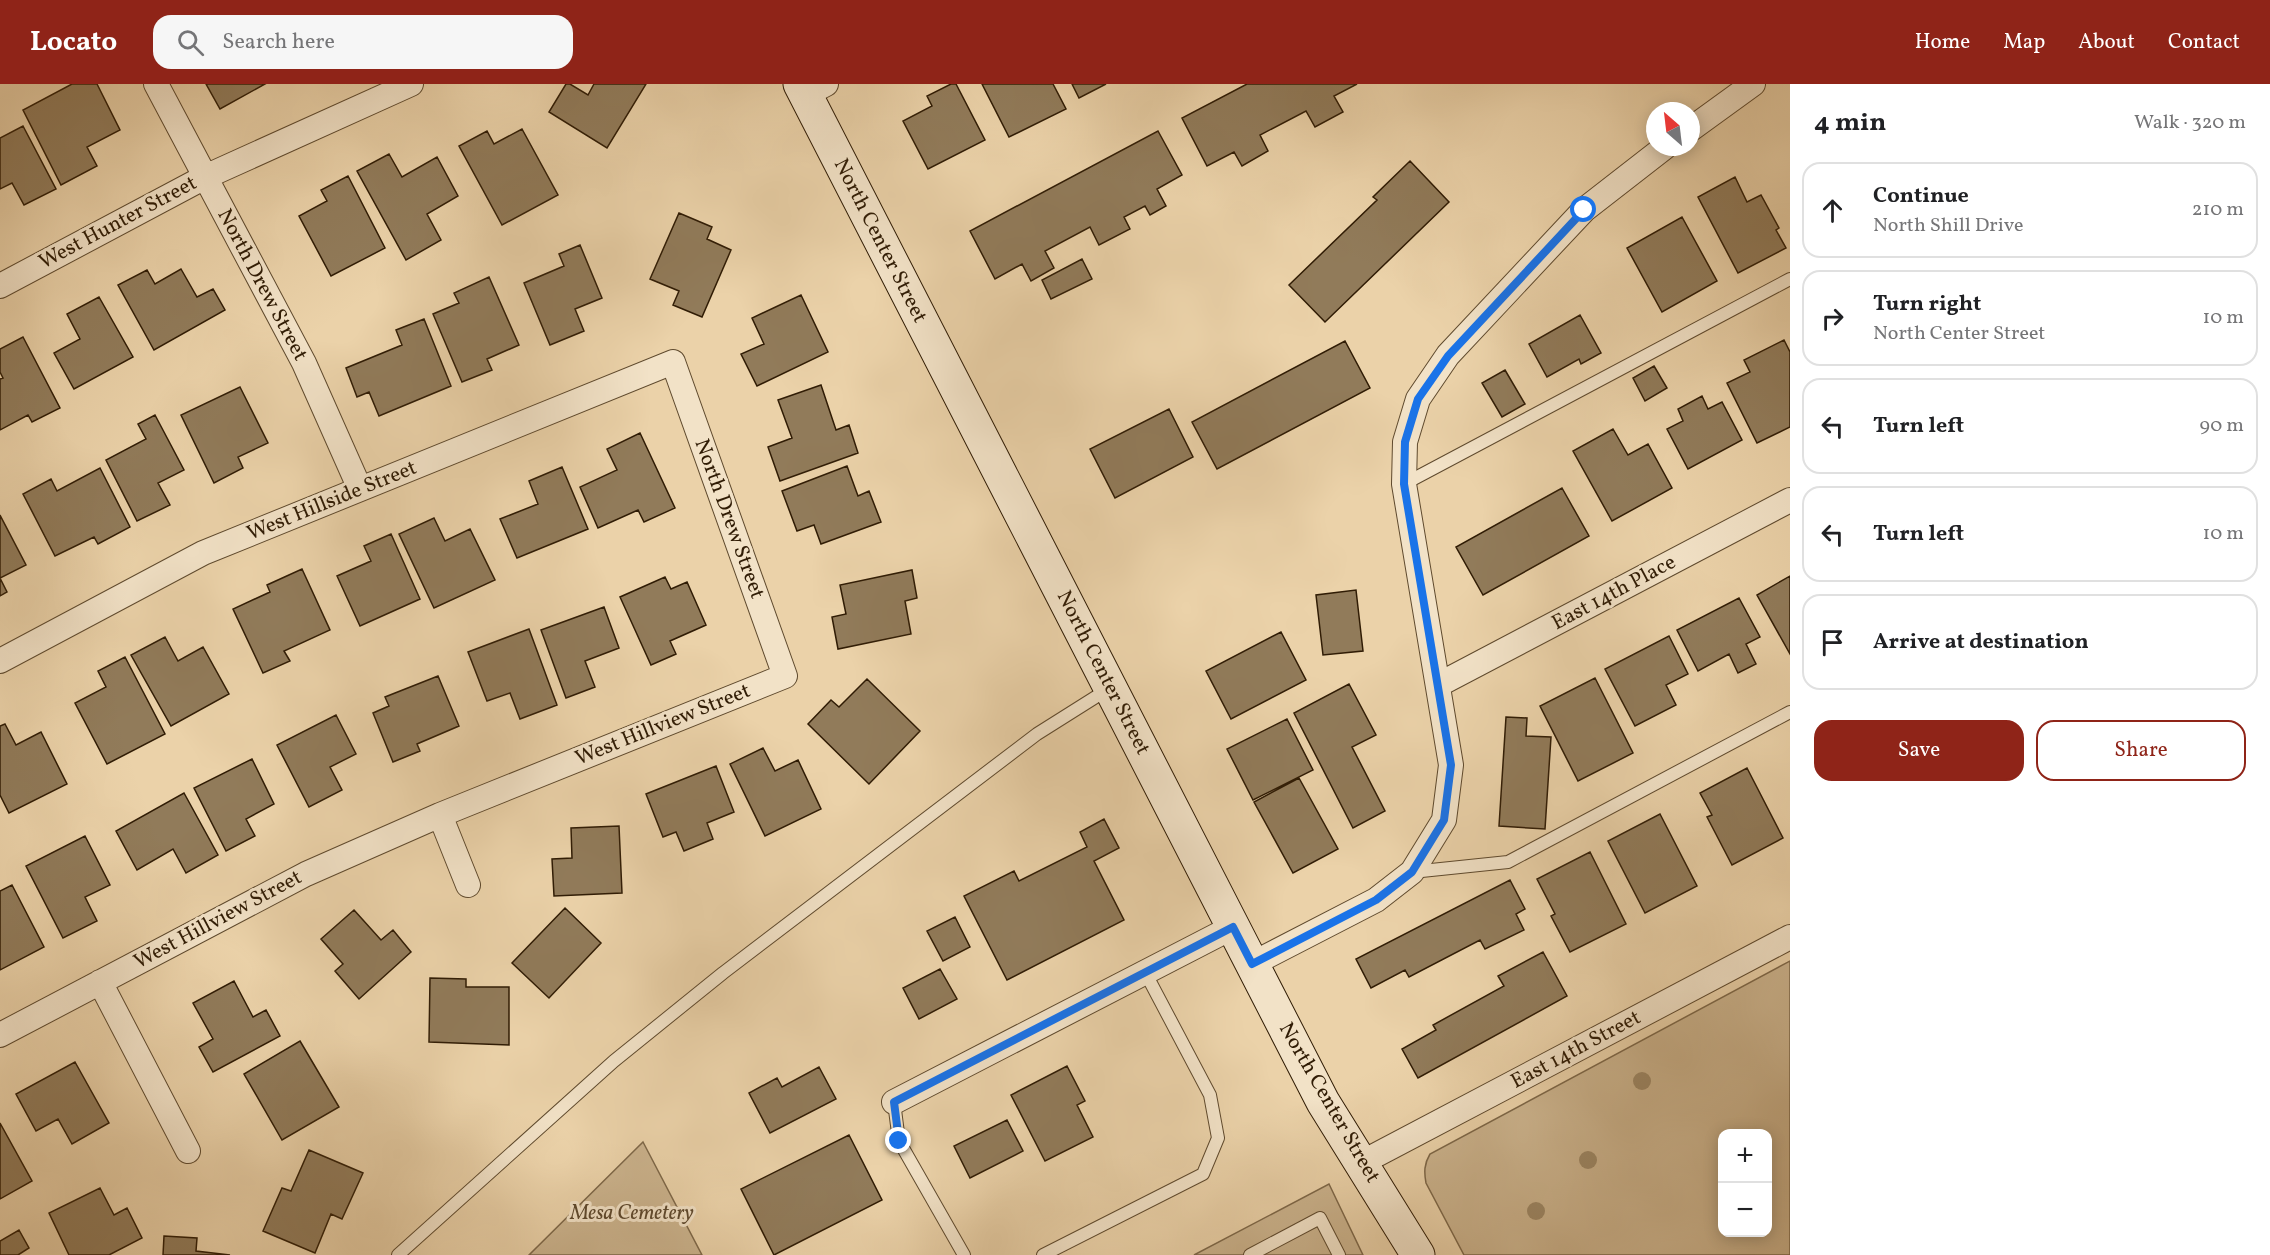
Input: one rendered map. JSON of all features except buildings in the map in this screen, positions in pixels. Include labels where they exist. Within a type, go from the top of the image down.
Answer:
[{"type":"street","name":"North Drew Street","points":[[156,84],[304,363],[360,489]]},
{"type":"street","name":"West Hunter Street","points":[[0,286],[205,177],[411,84]]},
{"type":"street","points":[[1700,122],[1753,84]]},
{"type":"street","name":"North Center Street","points":[[810,88],[1110,688],[1323,1102],[1418,1255]]},
{"type":"street","points":[[1252,964],[1376,900],[1412,872],[1444,820],[1451,765],[1404,484],[1405,442],[1418,399],[1448,356],[1584,210],[1653,156]]},
{"type":"street","name":"North Drew Street","points":[[673,362],[786,676]]},
{"type":"street","name":"West Hillside Street","points":[[0,661],[203,553],[673,362]]},
{"type":"street","name":"East 14th Place","points":[[1438,685],[1790,500]]},
{"type":"street","name":"West Hillview Street","points":[[0,1035],[306,873],[440,814],[786,676]]},
{"type":"street","points":[[440,814],[468,885]]},
{"type":"street","points":[[894,1102],[1233,927]]},
{"type":"street","name":"East 14th Street","points":[[1361,1163],[1790,937]]},
{"type":"street","points":[[100,982],[188,1151]]},
{"type":"lane","points":[[1404,484],[1790,279]]},
{"type":"lane","points":[[398,1255],[614,1061],[723,973],[1037,734],[1110,688]]},
{"type":"lane","points":[[1412,872],[1508,862],[1790,712]]},
{"type":"lane","points":[[1043,1255],[1203,1174],[1218,1138],[1210,1095],[1145,972]]},
{"type":"lane","points":[[894,1102],[899,1141],[964,1255]]},
{"type":"lane","points":[[1250,1255],[1320,1218],[1339,1255]]},
{"type":"green space","points":[[1790,961],[1790,1255],[1464,1255],[1426,1183],[1427,1161],[1430,1154]]},
{"type":"green space","name":"Mesa Cemetery","points":[[643,1142],[702,1255],[529,1255]]},
{"type":"green space","points":[[1329,1184],[1363,1255],[1194,1255]]},
{"type":"route","points":[[899,1141],[894,1102],[1233,927],[1252,964],[1376,900],[1412,872],[1444,820],[1451,765],[1404,484],[1405,442],[1418,399],[1448,356],[1584,210]]}]
